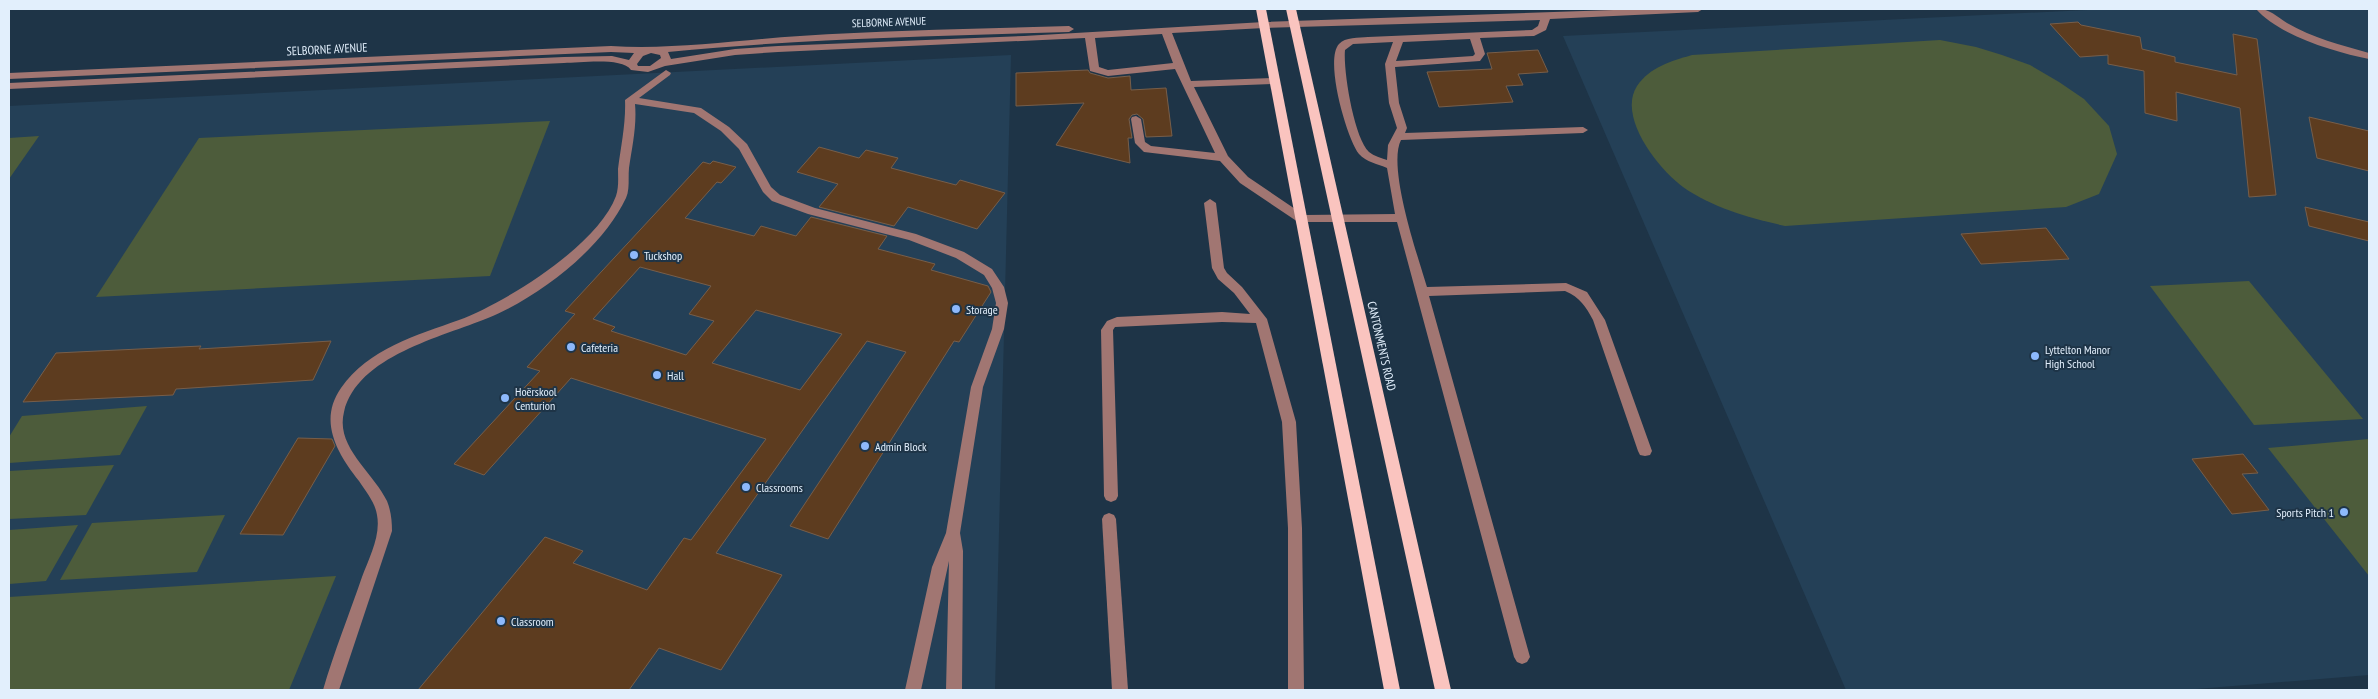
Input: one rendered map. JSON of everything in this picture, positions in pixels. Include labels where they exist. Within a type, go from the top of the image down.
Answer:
[{"type":"main road","points":[[1261,9],[1392,690]]},
{"type":"main road","name":"CANTONMENTS ROAD","points":[[1291,9],[1443,690]]},
{"type":"street","name":"SELBORNE AVENUE","points":[[9,76],[611,49],[651,50],[828,37],[1124,32],[1698,9]]},
{"type":"street","points":[[2261,9],[2294,31],[2315,40],[2369,56]]},
{"type":"street","points":[[1392,166],[1364,154],[1356,141],[1348,114],[1339,64],[1340,49],[1350,42],[1399,38],[1534,33],[1543,28],[1546,16]]},
{"type":"street","points":[[1166,30],[1179,65],[1223,158],[1244,180],[1302,219],[1402,218]]},
{"type":"street","name":"SELBORNE AVENUE","points":[[9,86],[564,60],[612,59],[632,64],[635,68],[651,69],[663,63],[734,52],[1057,33],[1090,35],[1124,32]]},
{"type":"street","points":[[1090,35],[1094,69],[1098,72],[1108,73],[1179,65]]},
{"type":"street","points":[[1390,64],[1476,59],[1480,54],[1474,36]]},
{"type":"street","points":[[1399,38],[1390,64],[1394,103],[1402,128],[1393,145],[1392,166],[1402,218],[1522,657]]},
{"type":"street","points":[[632,64],[638,54],[651,50],[664,53],[666,58],[663,63]]},
{"type":"street","points":[[286,73],[294,63]]},
{"type":"street","points":[[630,100],[666,73],[651,69]]},
{"type":"street","points":[[112,81],[121,71]]},
{"type":"street","points":[[1189,84],[1275,81]]},
{"type":"street","points":[[630,100],[697,110],[718,124],[743,147],[767,189],[776,198],[812,211],[912,237],[960,255],[988,272],[998,287],[1002,303],[998,329],[977,387],[953,533],[940,567],[913,690]]},
{"type":"street","points":[[331,690],[385,531],[384,517],[379,499],[350,460],[335,428],[337,411],[346,392],[357,377],[378,360],[417,340],[486,314],[550,277],[595,234],[621,196],[631,116],[630,100]]},
{"type":"street","points":[[1136,119],[1140,143],[1148,149],[1223,158]]},
{"type":"street","points":[[1397,137],[1583,130]]},
{"type":"street","points":[[1210,203],[1218,268],[1222,276],[1238,290],[1260,319],[1289,422],[1295,528],[1296,690]]},
{"type":"street","points":[[1422,292],[1566,287],[1580,291],[1590,302],[1599,320],[1645,451]]},
{"type":"street","points":[[1111,496],[1106,330],[1111,324],[1222,317],[1260,319]]},
{"type":"street","points":[[1109,519],[1120,690]]},
{"type":"street","points":[[953,533],[956,551],[954,690]]},
{"type":"shaded area","name":"Lyttelton Manor High School","points":[[2107,9],[2369,9],[2369,675],[2184,690],[1846,690],[1563,36]]},
{"type":"shaded area","name":"Hoërskool Centurion","points":[[1011,55],[995,690],[9,690],[9,106]]},
{"type":"green space","points":[[1940,40],[1976,47],[2030,65],[2084,99],[2109,126],[2117,154],[2099,194],[2066,207],[1785,226],[1745,216],[1707,201],[1683,187],[1673,179],[1653,156],[1636,127],[1632,112],[1632,99],[1642,79],[1655,69],[1692,55]]},
{"type":"green space","points":[[550,121],[490,276],[96,297],[199,138]]},
{"type":"green space","points":[[39,136],[9,179],[9,138]]},
{"type":"green space","points":[[2249,281],[2363,419],[2254,425],[2150,286]]},
{"type":"green space","points":[[147,406],[120,455],[9,463],[9,437],[22,416]]},
{"type":"green space","name":"Sports Pitch 1","points":[[2369,439],[2369,576],[2268,448]]},
{"type":"green space","points":[[114,465],[86,515],[9,519],[9,471]]},
{"type":"green space","points":[[225,515],[197,572],[60,580],[92,523]]},
{"type":"green space","points":[[78,525],[46,581],[9,584],[9,530]]},
{"type":"green space","points":[[336,576],[289,690],[9,690],[9,597]]},
{"type":"building","points":[[2078,22],[2081,25],[2140,37],[2142,49],[2175,57],[2175,62],[2237,75],[2233,34],[2257,39],[2276,195],[2249,197],[2240,108],[2176,92],[2177,121],[2145,113],[2144,71],[2108,64],[2108,55],[2080,57],[2050,24]]},
{"type":"building","points":[[1538,50],[1548,72],[1518,74],[1523,85],[1506,86],[1513,102],[1439,107],[1427,72],[1492,69],[1487,53]]},
{"type":"building","points":[[1088,70],[1090,73],[1108,78],[1130,76],[1131,90],[1166,88],[1172,136],[1146,137],[1143,119],[1137,114],[1132,115],[1129,119],[1132,138],[1128,138],[1130,163],[1056,145],[1084,103],[1016,106],[1016,73]]},
{"type":"building","points":[[2309,117],[2369,131],[2369,171],[2317,158]]},
{"type":"building","points":[[819,147],[859,158],[866,150],[898,158],[891,168],[956,185],[960,180],[1005,193],[977,229],[908,207],[894,226],[819,207],[838,184],[797,172]]},
{"type":"building","points":[[713,161],[736,167],[721,183],[717,182],[685,218],[754,236],[761,226],[796,236],[811,217],[887,236],[878,249],[935,264],[931,270],[988,286],[991,292],[959,342],[954,341],[828,539],[790,526],[906,352],[867,341],[807,424],[716,553],[782,575],[721,670],[659,648],[629,690],[418,690],[545,537],[583,551],[573,563],[647,590],[684,538],[691,540],[766,439],[571,378],[484,475],[454,464],[540,371],[527,367],[575,314],[565,311],[703,162],[710,164]],"holes":[[[640,267],[711,286],[689,314],[714,321],[686,355],[611,331],[615,327],[593,319]],[[756,310],[842,334],[800,390],[712,363]]]},
{"type":"building","points":[[2305,207],[2369,222],[2369,241],[2309,226]]},
{"type":"building","points":[[2046,228],[2069,259],[1981,264],[1961,234]]},
{"type":"building","points":[[331,341],[313,380],[176,389],[173,395],[23,402],[56,353],[201,346],[199,349]]},
{"type":"building","points":[[298,438],[332,439],[335,446],[283,535],[240,534]]},
{"type":"building","points":[[2243,454],[2258,473],[2242,474],[2269,510],[2232,514],[2192,459]]},
{"type":"place","name":"Tuckshop","points":[[634,255]]},
{"type":"place","name":"Storage","points":[[956,309]]},
{"type":"place","name":"Cafeteria","points":[[571,347]]},
{"type":"place","name":"Lyttelton Manor High School","points":[[2035,356]]},
{"type":"place","name":"Hall","points":[[657,375]]},
{"type":"place","name":"Hoërskool Centurion","points":[[505,398]]},
{"type":"place","name":"Admin Block","points":[[865,446]]},
{"type":"place","name":"Classrooms","points":[[746,487]]},
{"type":"place","name":"Sports Pitch 1","points":[[2344,512]]},
{"type":"place","name":"Classroom","points":[[501,621]]}]
